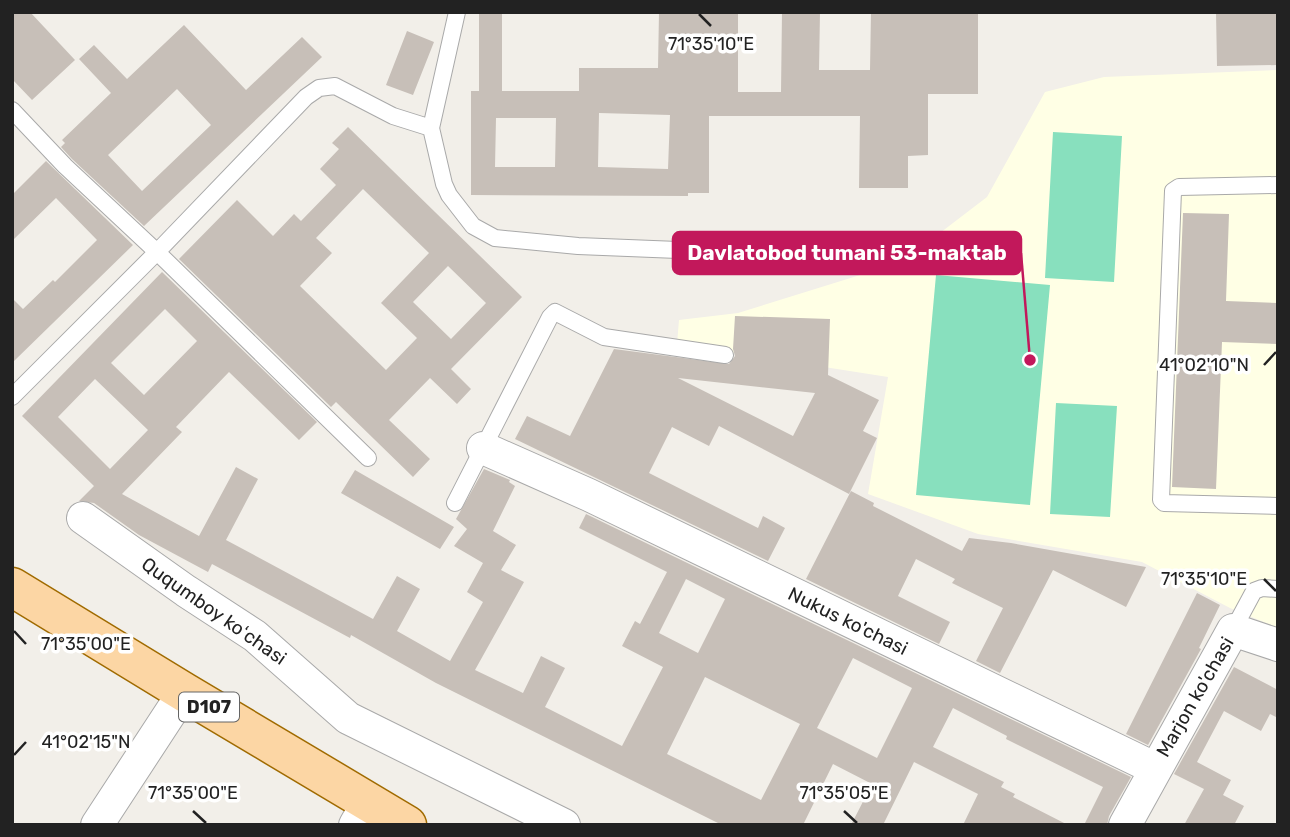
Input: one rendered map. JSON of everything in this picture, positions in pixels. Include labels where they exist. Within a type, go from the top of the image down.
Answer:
[{"type":"main road","name":"D107","points":[[12,587],[184,692],[362,813],[407,825]]},
{"type":"street","name":"Nukus ko'chasi","points":[[483,448],[589,495],[1154,768]]},
{"type":"street","name":"Ququmboy koʻchasi","points":[[83,518],[255,636],[348,718],[564,825]]},
{"type":"street","name":"Marjon ko'chasi","points":[[1154,768],[1233,630],[1278,645]]},
{"type":"street","points":[[97,825],[184,692]]},
{"type":"street","points":[[1125,825],[1154,768]]},
{"type":"lane","points":[[457,12],[431,128],[444,184],[449,195],[473,226],[495,238],[578,246],[678,250]]},
{"type":"lane","points":[[12,397],[306,97],[319,88],[335,86],[382,111],[431,128]]},
{"type":"lane","points":[[12,110],[65,166],[368,458]]},
{"type":"lane","points":[[1278,185],[1179,187],[1173,191],[1161,500],[1164,503],[1278,506]]},
{"type":"lane","points":[[455,503],[550,317],[555,312],[604,337],[725,355]]},
{"type":"lane","points":[[1233,630],[1254,591],[1262,588],[1278,589]]},
{"type":"shaded area","points":[[1278,70],[1278,628],[1230,608],[1142,562],[978,534],[868,494],[888,377],[677,344],[679,320],[738,313],[902,262],[987,197],[1045,92],[1104,77]]},
{"type":"green space","points":[[1053,132],[1122,136],[1114,282],[1045,278]]},
{"type":"green space","points":[[936,275],[1050,285],[1030,505],[916,495]]},
{"type":"green space","points":[[1056,403],[1117,406],[1110,517],[1050,514]]},
{"type":"building","points":[[12,12],[30,12],[75,60],[32,100],[12,79]]},
{"type":"building","points":[[479,12],[502,12],[502,91],[579,91],[579,68],[658,68],[659,12],[738,12],[738,92],[781,92],[782,12],[820,12],[819,70],[870,70],[871,12],[978,12],[978,94],[928,94],[928,155],[908,156],[908,188],[859,188],[860,116],[709,116],[709,193],[688,193],[688,196],[471,195],[471,91],[479,91]],"holes":[[[599,113],[670,115],[668,169],[598,167]],[[496,118],[556,118],[555,167],[495,167]]]},
{"type":"building","points":[[1216,12],[1278,12],[1278,65],[1217,66]]},
{"type":"building","points":[[184,25],[246,90],[302,37],[322,57],[144,226],[61,147],[65,143],[62,140],[111,93],[79,59],[94,45],[127,79]],"holes":[[[177,89],[211,125],[142,191],[108,155]]]},
{"type":"building","points":[[407,31],[434,42],[413,95],[386,85]]},
{"type":"building","points":[[348,127],[522,297],[451,369],[471,389],[457,404],[430,378],[389,420],[430,459],[413,477],[336,402],[331,407],[179,259],[237,200],[273,236],[294,214],[301,221],[336,185],[320,169],[339,149],[332,143]],"holes":[[[363,189],[429,253],[381,303],[417,338],[386,370],[300,286],[332,253],[316,238]],[[448,266],[486,303],[451,339],[413,302]]]},
{"type":"building","points":[[46,161],[133,245],[12,363],[12,298],[23,309],[97,240],[56,198],[12,241],[12,195]]},
{"type":"building","points":[[1183,213],[1229,214],[1226,301],[1278,303],[1278,344],[1222,342],[1216,489],[1172,487]]},
{"type":"building","points":[[162,272],[317,422],[299,440],[229,372],[176,427],[182,432],[122,494],[199,536],[236,467],[258,479],[226,540],[373,619],[397,576],[420,589],[397,631],[450,661],[483,602],[467,592],[483,563],[454,546],[467,529],[456,519],[484,469],[510,480],[515,486],[493,531],[516,545],[501,570],[524,582],[475,670],[523,693],[541,656],[565,668],[545,707],[622,746],[663,667],[622,646],[635,621],[640,624],[667,572],[579,528],[586,514],[1131,777],[1109,816],[1107,825],[1084,825],[1103,787],[1006,739],[1007,736],[953,708],[933,747],[1004,782],[1001,787],[1015,794],[1013,797],[1068,825],[963,825],[978,794],[914,762],[883,825],[851,825],[872,784],[833,764],[803,825],[722,825],[436,683],[351,635],[350,638],[212,564],[208,572],[139,535],[94,503],[79,501],[94,486],[22,416]],"holes":[[[165,309],[197,341],[144,395],[111,363]],[[95,379],[148,430],[110,469],[58,417]],[[686,579],[725,599],[698,653],[659,633]],[[853,658],[912,688],[877,758],[817,728]],[[705,677],[800,724],[761,800],[667,754]]]},
{"type":"building","points":[[735,316],[830,319],[828,375],[879,400],[863,431],[877,438],[849,494],[719,426],[709,446],[672,427],[649,473],[758,528],[763,516],[785,528],[768,561],[515,439],[527,416],[570,436],[614,349],[729,364],[735,356]],"holes":[[[678,378],[815,393],[793,436]]]},
{"type":"building","points":[[355,470],[454,527],[440,549],[341,493]]},
{"type":"building","points":[[851,491],[874,503],[873,506],[962,551],[969,538],[1146,567],[1126,607],[1053,570],[1000,673],[976,661],[1003,608],[952,583],[955,579],[916,559],[898,596],[950,622],[939,644],[806,579]]},
{"type":"building","points":[[1197,593],[1220,605],[1199,648],[1201,649],[1148,745],[1126,734]]},
{"type":"building","points":[[1234,667],[1278,690],[1278,718],[1270,714],[1261,731],[1224,711],[1197,762],[1231,780],[1223,795],[1244,806],[1234,825],[1184,825],[1204,789],[1174,774]]},
{"type":"place","name":"Davlatobod tumani 53-maktab","points":[[1030,360]]}]
